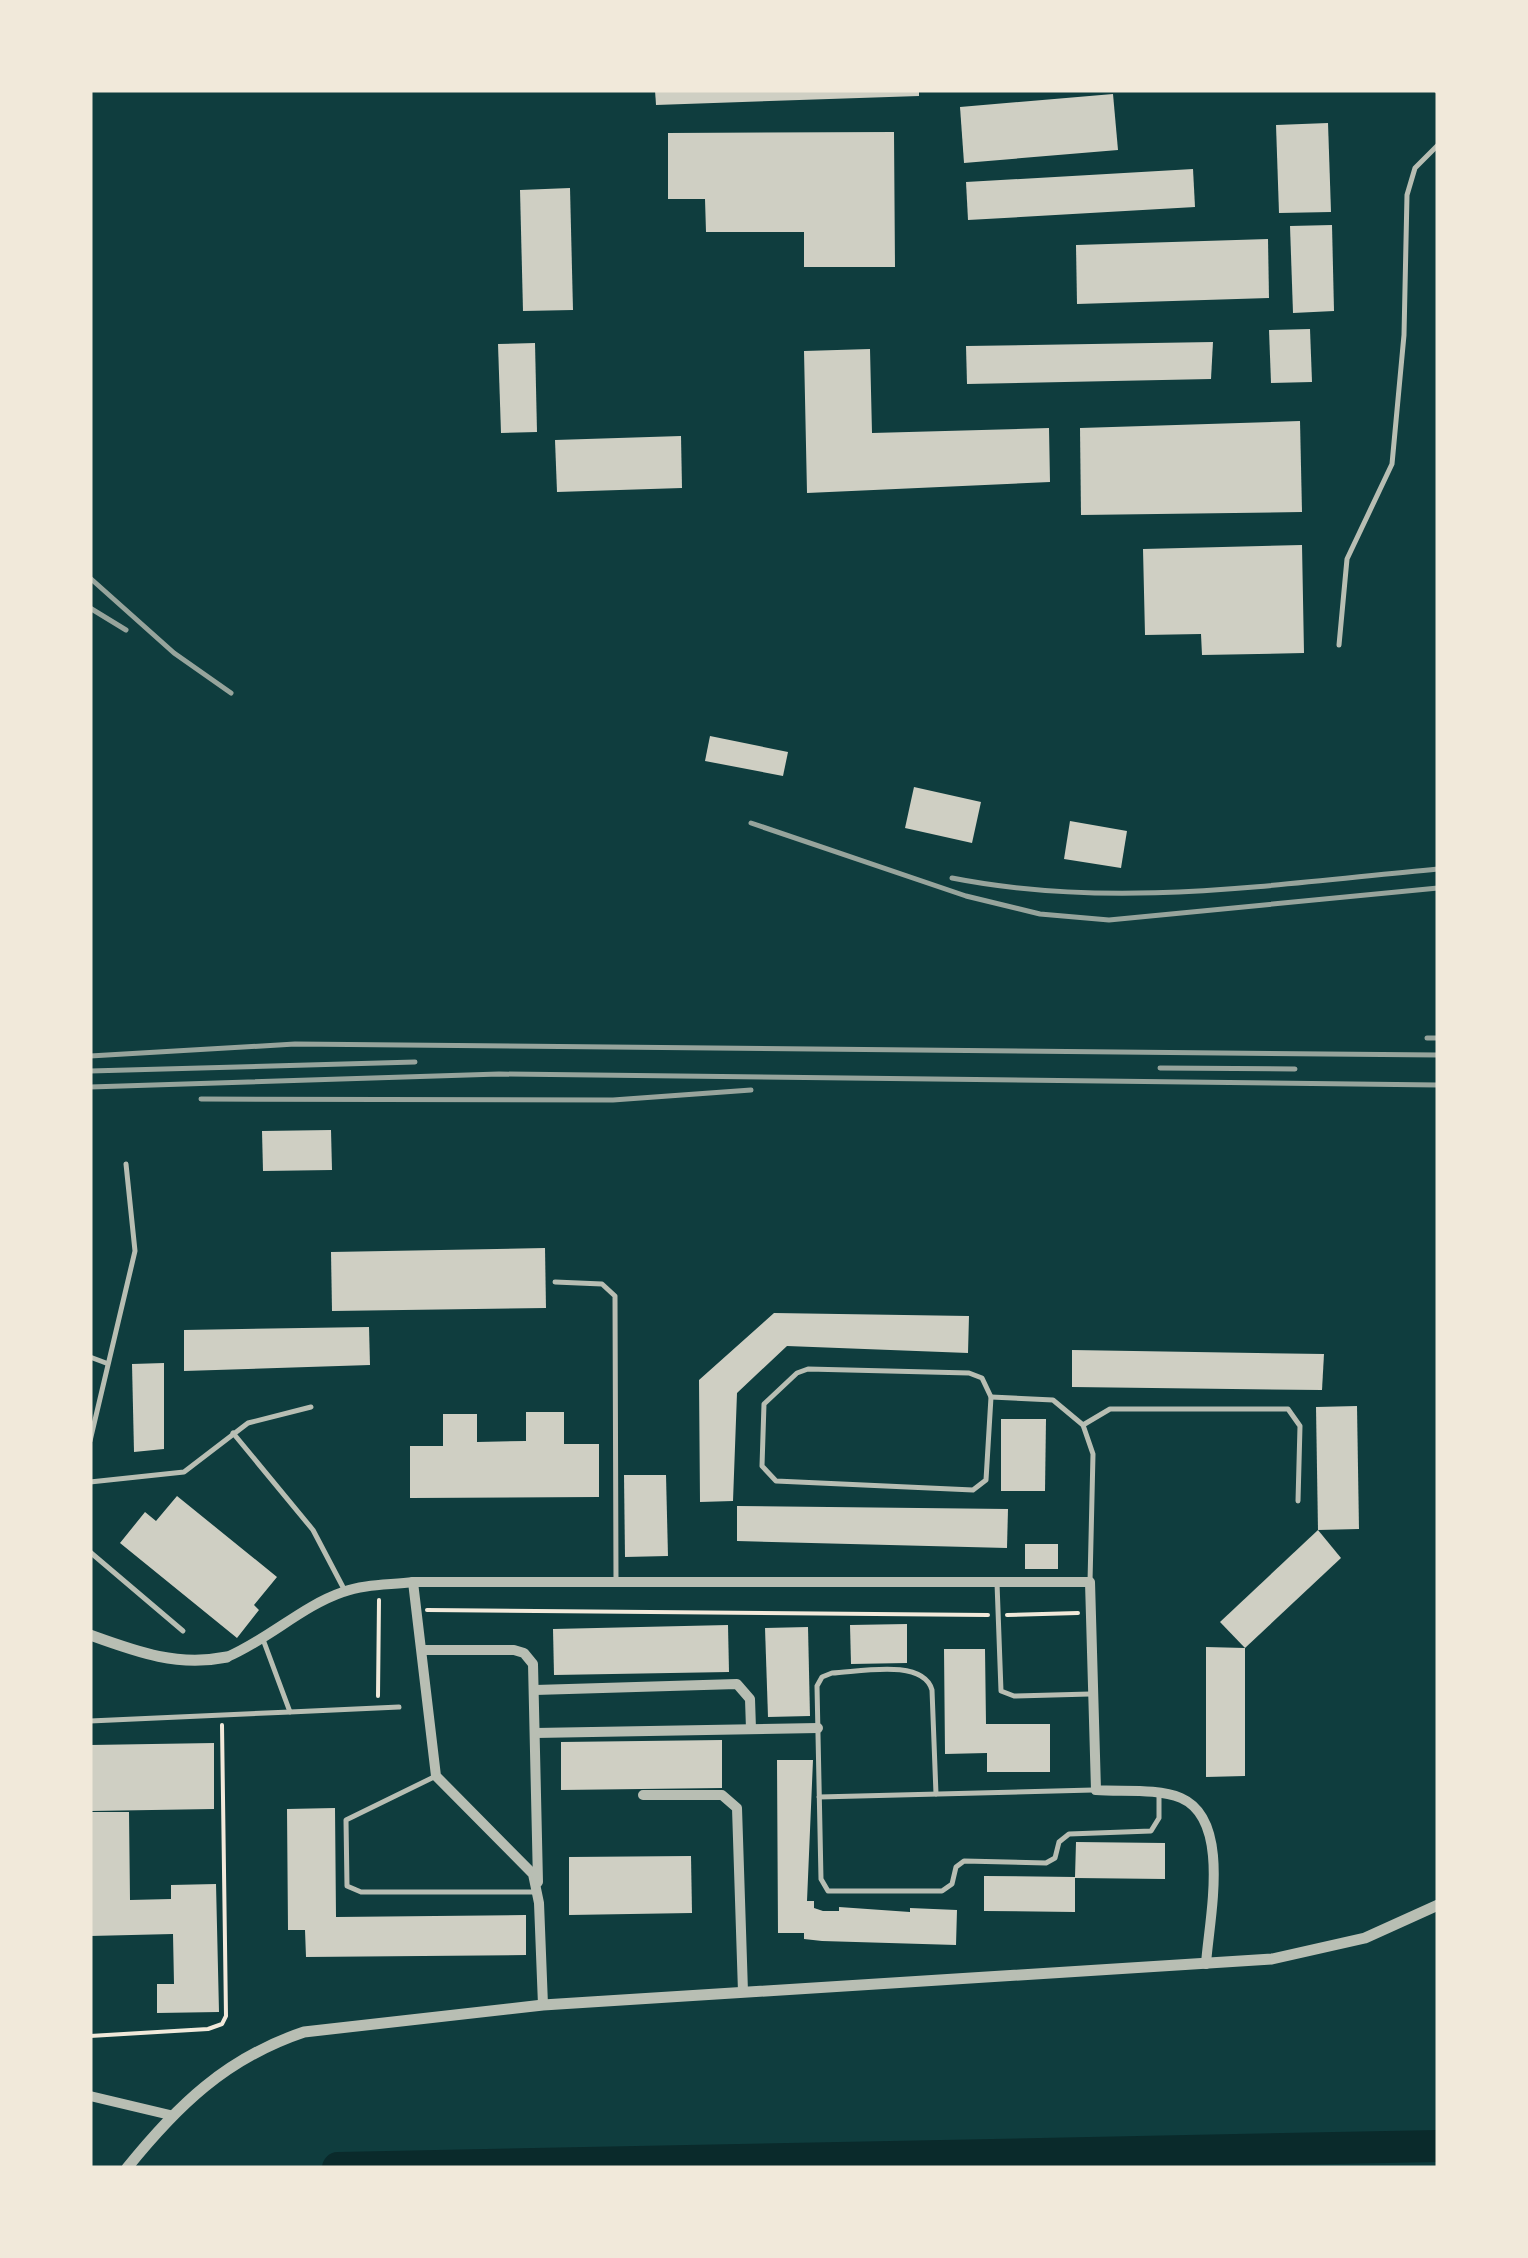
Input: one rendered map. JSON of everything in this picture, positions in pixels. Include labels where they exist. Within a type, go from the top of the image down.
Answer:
[{"type":"street","points":[[413,1582],[436,1776],[523,1860],[538,1892]]},
{"type":"street","points":[[90,1635],[150,1657],[200,1662],[227,1657],[264,1642],[303,1612],[345,1591],[413,1582],[1090,1582],[1096,1790],[1159,1794],[1192,1804],[1212,1834],[1206,1964]]},
{"type":"street","points":[[423,1650],[524,1652],[533,1664],[543,2004]]},
{"type":"street","points":[[535,1690],[737,1684],[748,1692],[751,1729]]},
{"type":"street","points":[[536,1733],[818,1728]]},
{"type":"street","points":[[643,1795],[722,1795],[737,1808],[743,1992]]},
{"type":"street","points":[[126,2168],[170,2115],[219,2072],[274,2042],[304,2032],[543,2004],[1206,1964],[1336,1946],[1438,1905]]},
{"type":"street","points":[[90,2096],[170,2115]]},
{"type":"lane","points":[[1339,645],[1348,559],[1392,464],[1404,336],[1407,195],[1416,168],[1438,146]]},
{"type":"lane","points":[[90,1440],[135,1251],[126,1164]]},
{"type":"lane","points":[[555,1282],[602,1284],[616,1296],[616,1582]]},
{"type":"lane","points":[[90,1357],[107,1364]]},
{"type":"lane","points":[[808,1369],[970,1373],[988,1383],[991,1398],[988,1472],[982,1486],[973,1490],[783,1482],[770,1478],[762,1466],[764,1404],[797,1373],[808,1369]]},
{"type":"lane","points":[[991,1398],[1053,1400],[1083,1425],[1094,1454],[1090,1582]]},
{"type":"lane","points":[[90,1482],[184,1472],[248,1424],[311,1407]]},
{"type":"lane","points":[[1083,1425],[1110,1409],[1288,1409],[1300,1426],[1298,1500]]},
{"type":"lane","points":[[233,1433],[313,1530],[345,1591]]},
{"type":"lane","points":[[90,1552],[182,1630]]},
{"type":"lane","points":[[997,1582],[999,1686],[1004,1694],[1094,1694]]},
{"type":"lane","points":[[264,1642],[290,1712]]},
{"type":"lane","points":[[936,1794],[932,1690],[922,1674],[827,1674],[818,1686],[821,1882],[826,1890],[921,1892],[948,1888],[962,1862],[1049,1862],[1070,1834],[1148,1832],[1158,1822],[1159,1794]]},
{"type":"lane","points":[[90,1721],[399,1707]]},
{"type":"lane","points":[[436,1776],[346,1820],[347,1886],[361,1892],[538,1892]]},
{"type":"lane","points":[[819,1797],[1096,1790]]},
{"type":"path","points":[[378,1586],[378,1706]]},
{"type":"path","points":[[418,1610],[1091,1613]]},
{"type":"path","points":[[90,2036],[208,2029],[222,2024],[226,2016],[222,1715]]},
{"type":"building","points":[[655,90],[919,90],[919,96],[656,105]]},
{"type":"building","points":[[1113,94],[1118,150],[964,163],[960,107]]},
{"type":"building","points":[[1328,123],[1331,212],[1279,213],[1276,125]]},
{"type":"building","points":[[894,132],[895,267],[804,267],[804,232],[706,232],[705,199],[668,199],[668,133]]},
{"type":"building","points":[[1193,169],[1195,207],[968,220],[966,182]]},
{"type":"building","points":[[570,188],[573,310],[523,311],[520,190]]},
{"type":"building","points":[[1332,225],[1334,311],[1293,313],[1290,226]]},
{"type":"building","points":[[1268,239],[1269,298],[1077,304],[1076,245]]},
{"type":"building","points":[[1310,329],[1312,382],[1271,383],[1269,330]]},
{"type":"building","points":[[1213,342],[1211,379],[967,384],[966,346]]},
{"type":"building","points":[[535,343],[537,432],[501,433],[498,344]]},
{"type":"building","points":[[870,349],[872,433],[1049,428],[1050,482],[807,493],[804,351]]},
{"type":"building","points":[[1300,421],[1302,512],[1081,515],[1080,428]]},
{"type":"building","points":[[681,436],[682,488],[557,492],[555,440]]},
{"type":"building","points":[[1302,545],[1304,653],[1202,655],[1201,634],[1145,635],[1143,549]]},
{"type":"building","points":[[710,736],[788,752],[783,776],[705,761]]},
{"type":"building","points":[[914,787],[981,802],[972,843],[905,828]]},
{"type":"building","points":[[1070,821],[1127,831],[1121,868],[1064,859]]},
{"type":"building","points":[[331,1130],[332,1170],[263,1171],[262,1131]]},
{"type":"building","points":[[545,1248],[546,1308],[332,1311],[331,1252]]},
{"type":"building","points":[[774,1313],[969,1316],[968,1353],[787,1346],[737,1393],[733,1501],[700,1502],[699,1380]]},
{"type":"building","points":[[369,1327],[370,1365],[184,1371],[184,1330]]},
{"type":"building","points":[[1072,1350],[1324,1354],[1322,1390],[1072,1387]]},
{"type":"building","points":[[164,1363],[164,1449],[134,1452],[132,1364]]},
{"type":"building","points":[[1357,1406],[1359,1529],[1318,1530],[1316,1407]]},
{"type":"building","points":[[526,1412],[564,1412],[564,1444],[599,1444],[599,1497],[410,1498],[410,1446],[443,1446],[443,1414],[477,1414],[477,1442],[526,1441]]},
{"type":"building","points":[[1001,1419],[1046,1419],[1045,1491],[1001,1491]]},
{"type":"building","points":[[624,1475],[666,1475],[668,1556],[625,1557]]},
{"type":"building","points":[[177,1496],[277,1577],[254,1605],[259,1610],[237,1638],[120,1543],[145,1512],[156,1521]]},
{"type":"building","points":[[737,1506],[1008,1509],[1007,1548],[737,1541]]},
{"type":"building","points":[[1318,1530],[1341,1558],[1245,1648],[1220,1622]]},
{"type":"building","points":[[1025,1544],[1058,1544],[1058,1569],[1025,1569]]},
{"type":"building","points":[[907,1624],[907,1663],[851,1664],[850,1625]]},
{"type":"building","points":[[728,1625],[729,1672],[554,1675],[553,1629]]},
{"type":"building","points":[[808,1627],[810,1716],[768,1717],[765,1628]]},
{"type":"building","points":[[1206,1647],[1245,1648],[1245,1776],[1206,1777]]},
{"type":"building","points":[[944,1649],[985,1649],[986,1724],[1050,1724],[1050,1772],[987,1772],[987,1753],[945,1754]]},
{"type":"building","points":[[722,1740],[722,1788],[561,1790],[561,1742]]},
{"type":"building","points":[[214,1743],[214,1809],[90,1811],[90,1745]]},
{"type":"building","points":[[777,1760],[813,1760],[807,1901],[814,1901],[814,1908],[823,1911],[839,1911],[839,1907],[910,1912],[910,1908],[957,1910],[956,1945],[822,1941],[804,1939],[804,1933],[778,1933]]},
{"type":"building","points":[[335,1808],[336,1917],[526,1915],[526,1955],[306,1957],[305,1930],[288,1930],[287,1809]]},
{"type":"building","points":[[90,1812],[129,1812],[130,1900],[171,1899],[171,1885],[216,1884],[219,2012],[157,2013],[157,1984],[174,1984],[173,1934],[90,1936]]},
{"type":"building","points":[[1076,1842],[1165,1843],[1165,1879],[1075,1878],[1075,1912],[984,1911],[984,1876],[1075,1877]]},
{"type":"building","points":[[691,1856],[692,1913],[569,1915],[569,1857]]},
{"type":"waterway","points":[[338,2168],[1438,2146]]},
{"type":"railway","points":[[90,578],[174,653],[231,693]]},
{"type":"railway","points":[[90,608],[126,630]]},
{"type":"railway","points":[[751,823],[966,896],[1040,914],[1109,920],[1438,888]]},
{"type":"railway","points":[[952,878],[1073,892],[1134,893],[1255,887],[1438,869]]},
{"type":"railway","points":[[1427,1038],[1438,1038]]},
{"type":"railway","points":[[90,1056],[295,1044],[1438,1055]]},
{"type":"railway","points":[[90,1071],[415,1062]]},
{"type":"railway","points":[[1160,1068],[1295,1069]]},
{"type":"railway","points":[[90,1087],[499,1074],[1438,1085]]},
{"type":"railway","points":[[201,1099],[613,1100],[751,1090]]}]
